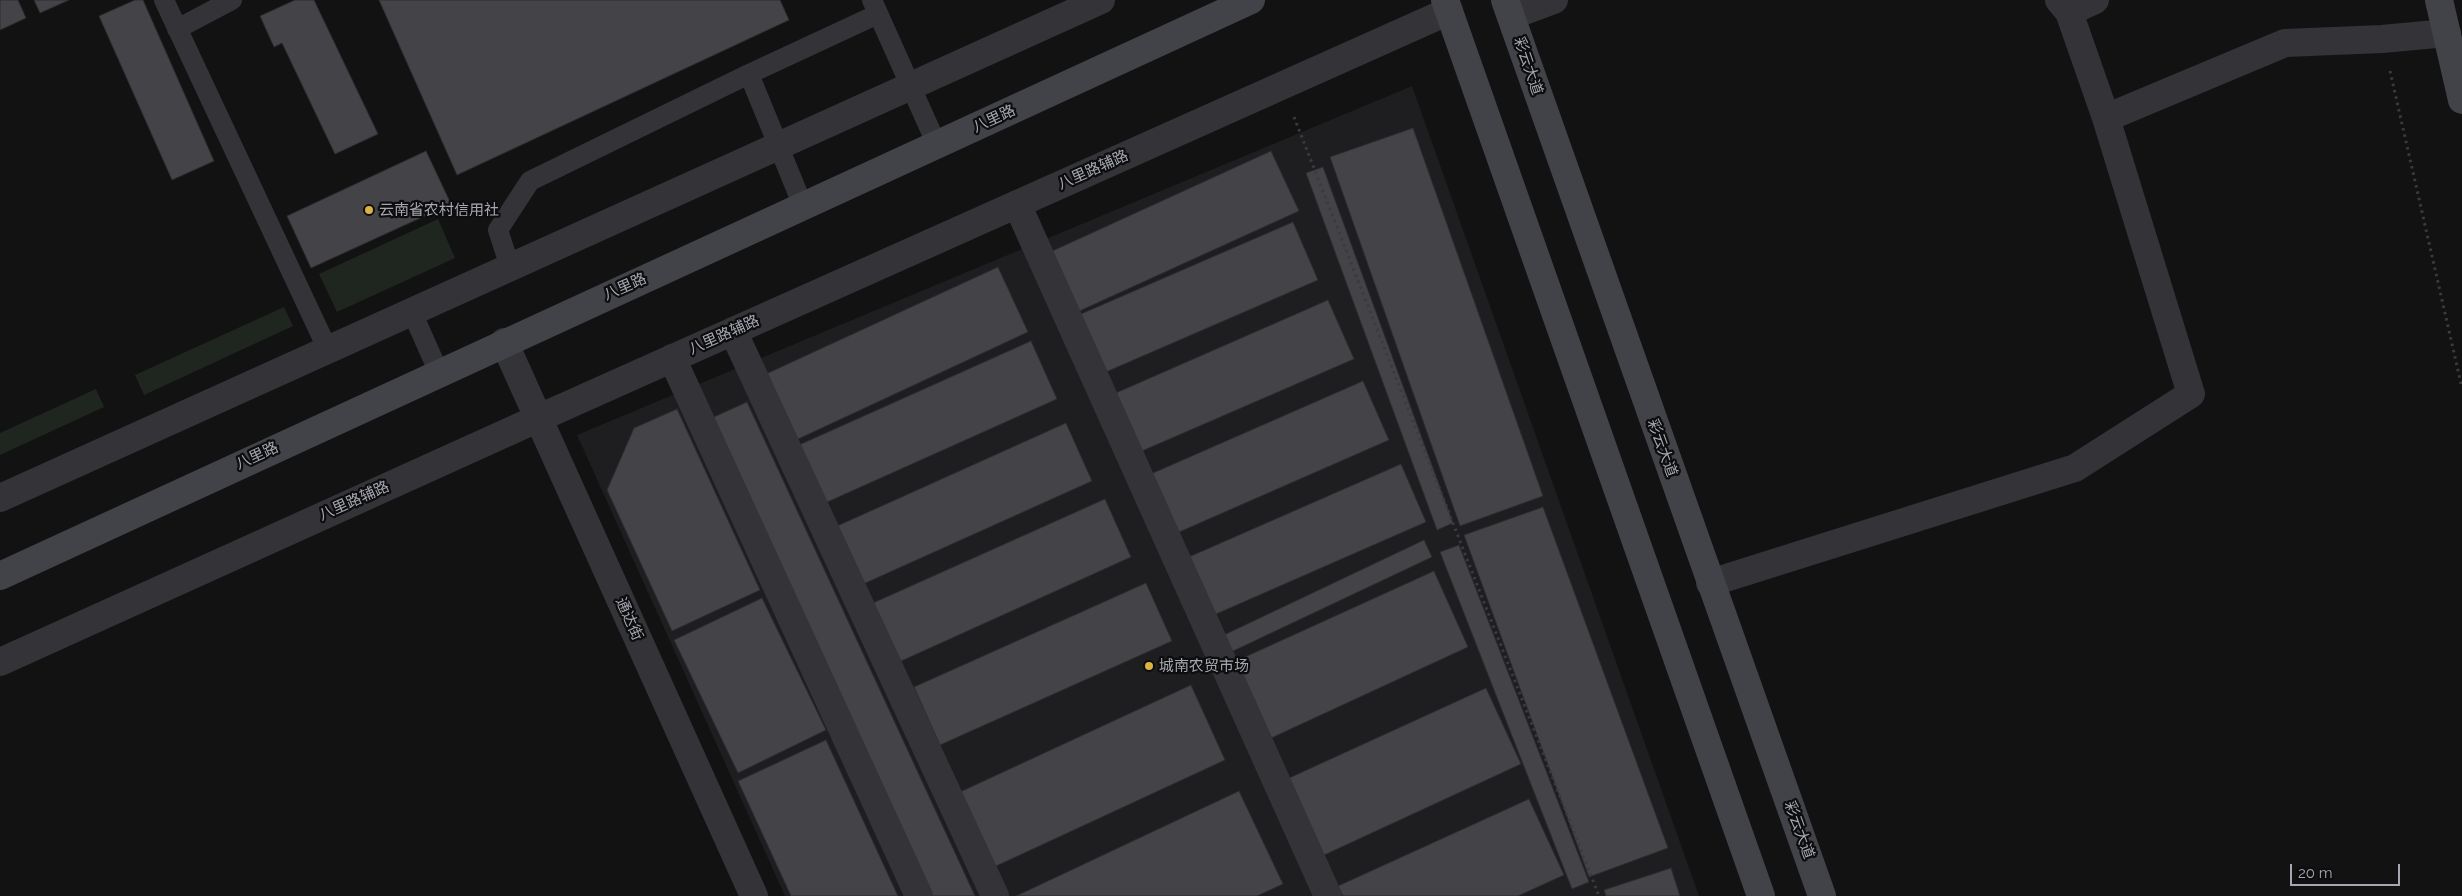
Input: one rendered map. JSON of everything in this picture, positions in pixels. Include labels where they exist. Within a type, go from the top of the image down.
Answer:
[{"type":"main road","name":"八里路","points":[[0,576],[504,342],[1251,0]]},
{"type":"main road","points":[[2439,0],[2462,100]]},
{"type":"main road","points":[[1447,6],[1761,896]]},
{"type":"main road","name":"彩云大道","points":[[1508,8],[1822,896]]},
{"type":"street","points":[[0,498],[1101,0]]},
{"type":"street","points":[[1508,8],[1554,0]]},
{"type":"street","points":[[1710,583],[2075,468],[2191,394],[2106,118],[2064,6],[2095,0]]},
{"type":"street","name":"八里路辅路","points":[[0,662],[538,418],[1282,86],[1447,6]]},
{"type":"street","points":[[2106,118],[2286,43],[2447,34]]},
{"type":"street","points":[[1017,204],[1328,896]]},
{"type":"street","points":[[733,331],[995,896]]},
{"type":"street","name":"通达街","points":[[504,342],[754,896]]},
{"type":"street","points":[[672,358],[918,896]]},
{"type":"lane","points":[[164,0],[328,350]]},
{"type":"lane","points":[[177,29],[232,0]]},
{"type":"lane","points":[[510,267],[498,230],[530,181],[749,74],[875,7],[937,145]]},
{"type":"lane","points":[[749,74],[803,206]]},
{"type":"lane","points":[[412,312],[439,373]]},
{"type":"path","points":[[2382,39],[2462,388]]},
{"type":"path","points":[[1282,86],[1599,896]]},
{"type":"shaded area","name":"城南农贸市场","points":[[1412,86],[1699,896],[785,896],[577,435]]},
{"type":"shaded area","points":[[438,219],[455,258],[337,312],[319,274]]},
{"type":"shaded area","points":[[284,307],[293,326],[144,395],[135,375]]},
{"type":"shaded area","points":[[96,389],[104,407],[0,455],[0,433]]},
{"type":"building","points":[[0,0],[18,0],[26,18],[0,30]]},
{"type":"building","points":[[34,0],[69,0],[40,13]]},
{"type":"building","points":[[135,0],[143,0],[214,161],[172,180],[99,16]]},
{"type":"building","points":[[295,0],[314,0],[378,134],[335,154],[282,43],[274,47],[260,16]]},
{"type":"building","points":[[379,0],[780,0],[789,20],[457,175]]},
{"type":"building","points":[[1413,128],[1543,496],[1460,526],[1330,157]]},
{"type":"building","name":"云南省农村信用社","points":[[426,151],[451,204],[311,268],[287,216]]},
{"type":"building","points":[[1271,151],[1299,211],[1075,313],[1048,253]]},
{"type":"building","points":[[1323,167],[1453,523],[1437,530],[1306,173]]},
{"type":"building","points":[[1293,222],[1318,280],[1099,375],[1074,317]]},
{"type":"building","points":[[998,267],[1028,332],[796,440],[766,374]]},
{"type":"building","points":[[1328,300],[1354,359],[1135,454],[1109,396]]},
{"type":"building","points":[[1031,341],[1057,399],[825,503],[799,445]]},
{"type":"building","points":[[1363,381],[1389,440],[1170,536],[1144,477]]},
{"type":"building","points":[[747,402],[975,896],[922,896],[703,422]]},
{"type":"building","points":[[677,409],[760,590],[672,631],[607,490],[634,428]]},
{"type":"building","points":[[1066,423],[1092,481],[861,585],[835,527]]},
{"type":"building","points":[[1401,464],[1426,522],[1207,618],[1182,560]]},
{"type":"building","points":[[1105,499],[1131,557],[899,662],[873,603]]},
{"type":"building","points":[[1543,507],[1668,848],[1589,877],[1464,535]]},
{"type":"building","points":[[1424,540],[1432,557],[1231,652],[1224,635]]},
{"type":"building","points":[[1459,545],[1589,882],[1572,889],[1440,552]]},
{"type":"building","points":[[1434,571],[1468,647],[1269,739],[1234,662]]},
{"type":"building","points":[[1146,583],[1172,641],[940,745],[914,687]]},
{"type":"building","points":[[762,598],[826,730],[738,773],[674,640]]},
{"type":"building","points":[[1191,685],[1225,760],[994,867],[960,792]]},
{"type":"building","points":[[1486,688],[1521,764],[1322,856],[1287,779]]},
{"type":"building","points":[[826,740],[898,896],[791,896],[738,781]]},
{"type":"building","points":[[1239,791],[1283,884],[1257,896],[1016,896]]},
{"type":"building","points":[[1529,799],[1564,875],[1518,896],[1343,896],[1338,886]]},
{"type":"building","points":[[1671,868],[1680,896],[1606,896],[1604,890]]},
{"type":"place","name":"云南省农村信用社","points":[[369,210]]},
{"type":"place","name":"城南农贸市场","points":[[1149,666]]}]
